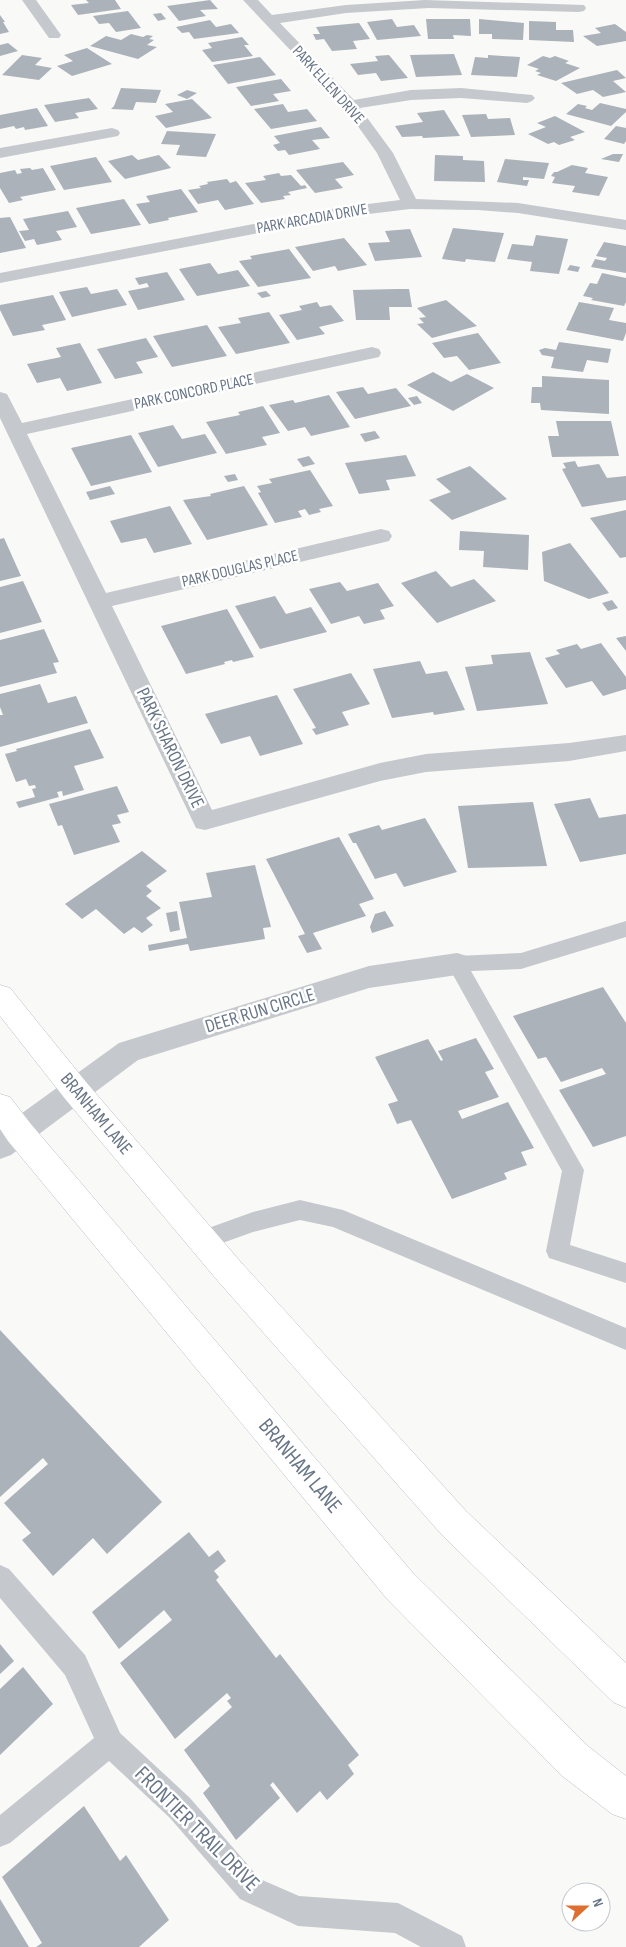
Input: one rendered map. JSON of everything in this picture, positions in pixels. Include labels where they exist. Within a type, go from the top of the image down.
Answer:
[{"type":"main road","name":"BRANHAM LANE","points":[[0,996],[76,1091],[203,1240],[454,1523],[626,1689]]},
{"type":"main road","name":"BRANHAM LANE","points":[[6,1128],[400,1586],[575,1760],[626,1800]]},
{"type":"street","points":[[29,0],[54,35]]},
{"type":"street","name":"PARK ELLEN DRIVE","points":[[250,0],[350,105],[386,153],[410,204]]},
{"type":"street","points":[[268,20],[346,9],[429,4],[579,8]]},
{"type":"street","points":[[350,105],[420,95],[462,93],[527,98]]},
{"type":"street","points":[[0,153],[112,133]]},
{"type":"street","name":"PARK ARCADIA DRIVE","points":[[0,278],[336,213],[410,204],[478,205],[518,208],[626,225]]},
{"type":"street","name":"PARK CONCORD PLACE","points":[[16,430],[372,353]]},
{"type":"street","name":"PARK SHARON DRIVE","points":[[0,398],[206,821],[380,772],[417,765],[569,752],[626,743]]},
{"type":"street","name":"PARK DOUGLAS PLACE","points":[[98,602],[381,536]]},
{"type":"street","name":"DEER RUN CIRCLE","points":[[6,1128],[76,1091],[128,1051],[369,977],[457,964]]},
{"type":"lane","name":"DEER RUN CIRCLE","points":[[457,964],[521,961],[626,929]]},
{"type":"lane","points":[[457,964],[573,1170],[556,1251],[626,1273]]},
{"type":"lane","points":[[203,1240],[253,1222],[300,1210],[336,1217],[626,1339]]},
{"type":"lane","name":"FRONTIER TRAIL DRIVE","points":[[0,1578],[75,1665],[110,1743],[180,1808],[250,1889],[298,1911],[398,1918],[445,1946]]},
{"type":"lane","points":[[0,1833],[110,1743]]},
{"type":"building","points":[[86,0],[115,0],[121,9],[78,15],[71,5],[89,3]]},
{"type":"building","points":[[210,0],[218,9],[200,10],[206,16],[179,21],[167,6]]},
{"type":"building","points":[[128,11],[141,28],[116,32],[109,23],[99,24],[93,16]]},
{"type":"building","points":[[161,13],[166,19],[158,21],[153,14]]},
{"type":"building","points":[[0,15],[5,22],[3,22],[9,32],[0,34]]},
{"type":"building","points":[[392,19],[397,27],[414,25],[421,36],[377,40],[367,22]]},
{"type":"building","points":[[426,19],[470,19],[471,36],[453,35],[454,39],[428,39]]},
{"type":"building","points":[[479,19],[524,23],[523,40],[492,39],[492,34],[479,34]]},
{"type":"building","points":[[210,20],[216,27],[231,24],[239,33],[194,39],[189,32],[182,33],[176,27]]},
{"type":"building","points":[[529,21],[556,22],[556,30],[573,30],[574,42],[529,40]]},
{"type":"building","points":[[359,23],[370,39],[353,41],[357,49],[332,51],[324,39],[316,40],[313,34],[320,34],[316,27]]},
{"type":"building","points":[[615,24],[626,32],[626,41],[597,46],[583,36],[601,33],[595,28]]},
{"type":"building","points":[[131,34],[143,37],[147,35],[153,36],[149,39],[154,40],[147,45],[157,47],[138,59],[90,46],[106,36],[121,40]]},
{"type":"building","points":[[242,37],[249,45],[244,45],[253,56],[212,62],[202,50],[212,48],[208,43]]},
{"type":"building","points":[[8,43],[18,51],[0,56],[0,45]]},
{"type":"building","points":[[87,48],[112,64],[72,76],[57,66],[73,61],[64,55]]},
{"type":"building","points":[[454,54],[462,75],[416,77],[410,55]]},
{"type":"building","points":[[22,55],[42,58],[35,65],[52,68],[39,80],[2,75]]},
{"type":"building","points":[[389,55],[408,78],[381,81],[376,73],[358,75],[350,64],[378,61],[375,56]]},
{"type":"building","points":[[488,55],[520,57],[517,77],[471,75],[475,57],[488,58]]},
{"type":"building","points":[[543,56],[550,58],[555,56],[569,61],[565,63],[580,68],[556,81],[537,75],[541,73],[535,71],[539,69],[527,65]]},
{"type":"building","points":[[260,57],[276,75],[228,84],[213,65]]},
{"type":"building","points":[[617,70],[626,78],[613,81],[626,92],[603,97],[593,90],[577,94],[561,83]]},
{"type":"building","points":[[281,79],[291,91],[273,94],[279,101],[251,106],[236,87]]},
{"type":"building","points":[[121,88],[161,90],[156,103],[136,102],[133,110],[111,109]]},
{"type":"building","points":[[187,90],[197,93],[187,99],[177,95]]},
{"type":"building","points":[[89,98],[98,109],[75,113],[79,118],[55,122],[44,105]]},
{"type":"building","points":[[192,99],[212,118],[166,128],[155,116],[173,112],[165,104]]},
{"type":"building","points":[[600,103],[626,109],[626,112],[611,126],[566,114],[578,104],[587,106],[585,108],[592,110]]},
{"type":"building","points":[[283,104],[288,112],[307,109],[317,121],[271,129],[254,109]]},
{"type":"building","points":[[37,108],[48,126],[25,130],[24,127],[16,129],[14,126],[0,129],[0,115]]},
{"type":"building","points":[[444,110],[460,136],[402,137],[395,126],[423,122],[417,113]]},
{"type":"building","points":[[486,114],[488,119],[510,118],[515,135],[471,137],[462,115]]},
{"type":"building","points":[[555,116],[585,132],[570,137],[575,140],[559,145],[554,142],[548,144],[528,134],[546,127],[537,123]]},
{"type":"building","points":[[616,126],[626,128],[626,141],[624,144],[604,139]]},
{"type":"building","points":[[321,127],[330,138],[312,140],[320,149],[289,155],[285,150],[278,151],[273,145],[280,143],[274,136]]},
{"type":"building","points":[[167,131],[216,134],[206,157],[176,155],[180,145],[161,144]]},
{"type":"building","points":[[613,154],[623,154],[619,162],[601,159]]},
{"type":"building","points":[[132,155],[138,160],[159,155],[171,168],[125,179],[108,161]]},
{"type":"building","points":[[435,155],[463,156],[463,160],[484,161],[485,182],[434,181]]},
{"type":"building","points":[[96,157],[112,182],[64,190],[50,166]]},
{"type":"building","points":[[505,159],[549,163],[544,179],[523,177],[523,180],[529,180],[527,186],[497,182]]},
{"type":"building","points":[[343,162],[354,175],[335,179],[343,188],[315,193],[296,170]]},
{"type":"building","points":[[572,165],[588,168],[585,173],[608,177],[599,196],[572,192],[575,186],[552,183],[555,177],[551,176],[554,172]]},
{"type":"building","points":[[30,168],[32,170],[43,168],[56,190],[20,197],[23,200],[9,203],[0,188],[0,173],[15,170],[17,174],[22,173],[20,169]]},
{"type":"building","points":[[279,173],[281,176],[291,175],[301,186],[305,185],[307,188],[288,192],[291,195],[283,196],[285,199],[261,203],[245,183],[266,180],[263,176]]},
{"type":"building","points":[[227,179],[230,183],[236,181],[254,204],[225,210],[218,200],[198,204],[188,190],[201,188],[199,186],[208,184],[207,182]]},
{"type":"building","points":[[181,189],[198,212],[149,224],[136,204],[150,202],[146,196]]},
{"type":"building","points":[[124,199],[141,225],[91,234],[76,208]]},
{"type":"building","points":[[68,211],[77,227],[56,231],[62,240],[37,245],[34,239],[25,241],[19,231],[29,230],[23,219]]},
{"type":"building","points":[[10,217],[26,248],[0,253],[0,218]]},
{"type":"building","points":[[453,228],[504,233],[495,262],[466,259],[465,262],[442,259]]},
{"type":"building","points":[[410,229],[422,257],[375,261],[368,243],[390,242],[385,231]]},
{"type":"building","points":[[536,235],[568,239],[559,274],[530,271],[532,262],[507,259],[512,244],[533,246]]},
{"type":"building","points":[[344,238],[367,265],[338,271],[335,266],[313,271],[295,247]]},
{"type":"building","points":[[604,242],[626,246],[626,273],[591,267],[595,259],[605,261],[607,258],[596,256]]},
{"type":"building","points":[[289,249],[311,278],[258,287],[239,261],[252,259],[250,256]]},
{"type":"building","points":[[210,263],[218,274],[238,270],[250,286],[197,296],[179,269]]},
{"type":"building","points":[[570,265],[580,267],[578,272],[567,270]]},
{"type":"building","points":[[167,272],[185,300],[138,310],[128,291],[149,287],[147,283],[139,285],[135,278]]},
{"type":"building","points":[[602,273],[626,278],[626,302],[624,306],[591,300],[593,298],[583,296],[590,283],[597,284]]},
{"type":"building","points":[[87,287],[91,294],[117,289],[127,305],[72,317],[59,292]]},
{"type":"building","points":[[409,289],[412,307],[389,307],[390,320],[356,320],[353,290]]},
{"type":"building","points":[[266,291],[271,296],[262,298],[257,293]]},
{"type":"building","points":[[53,295],[66,320],[42,325],[45,330],[13,336],[0,310],[0,305]]},
{"type":"building","points":[[446,300],[477,326],[432,338],[417,324],[424,323],[419,318],[426,317],[417,308]]},
{"type":"building","points":[[317,302],[320,307],[331,305],[344,321],[319,327],[325,334],[297,340],[279,315],[302,310],[299,306]]},
{"type":"building","points":[[579,302],[614,308],[609,320],[626,323],[626,333],[623,341],[566,330]]},
{"type":"building","points":[[269,312],[290,343],[236,354],[218,327],[241,323],[238,318]]},
{"type":"building","points":[[207,325],[227,356],[172,367],[153,336]]},
{"type":"building","points":[[478,333],[501,363],[469,370],[457,356],[444,358],[432,343]]},
{"type":"building","points":[[146,338],[158,357],[136,362],[143,373],[115,379],[97,349]]},
{"type":"building","points":[[559,342],[611,349],[608,363],[587,360],[583,372],[551,368],[554,357],[542,355],[539,350],[545,348],[556,350]]},
{"type":"building","points":[[80,343],[102,383],[67,391],[60,378],[37,383],[27,364],[61,357],[56,348]]},
{"type":"building","points":[[433,372],[451,382],[467,374],[494,388],[453,411],[407,385]]},
{"type":"building","points":[[542,376],[609,380],[609,414],[541,410],[540,403],[531,403],[532,387],[542,387]]},
{"type":"building","points":[[363,387],[368,394],[396,388],[411,406],[355,419],[336,392]]},
{"type":"building","points":[[329,395],[350,427],[311,436],[305,427],[288,431],[269,405],[293,400],[295,403]]},
{"type":"building","points":[[417,396],[422,403],[414,405],[408,398]]},
{"type":"building","points":[[263,406],[280,433],[262,437],[267,445],[226,454],[206,422],[240,415],[238,412]]},
{"type":"building","points":[[556,421],[611,421],[619,456],[552,457],[548,436],[559,436]]},
{"type":"building","points":[[173,425],[182,439],[205,434],[217,453],[158,467],[138,433]]},
{"type":"building","points":[[375,431],[380,438],[365,442],[360,434]]},
{"type":"building","points":[[131,435],[152,472],[91,486],[71,448]]},
{"type":"building","points":[[406,455],[416,476],[386,480],[390,490],[359,494],[345,463]]},
{"type":"building","points":[[309,456],[315,464],[303,467],[297,459]]},
{"type":"building","points":[[575,461],[578,467],[599,464],[607,478],[626,476],[626,500],[582,507],[562,469],[566,468],[563,463]]},
{"type":"building","points":[[470,466],[507,499],[452,520],[429,500],[451,492],[436,479]]},
{"type":"building","points":[[310,470],[333,506],[319,509],[321,512],[309,515],[305,509],[298,511],[302,517],[275,523],[258,493],[261,492],[257,486],[272,483],[269,479]]},
{"type":"building","points":[[235,474],[238,480],[228,482],[224,476]]},
{"type":"building","points":[[110,486],[115,494],[90,500],[86,492]]},
{"type":"building","points":[[244,486],[268,525],[207,540],[183,500],[211,496],[210,494]]},
{"type":"building","points":[[170,506],[192,544],[154,553],[146,538],[121,543],[110,521]]},
{"type":"building","points":[[626,510],[626,557],[620,558],[590,518]]},
{"type":"building","points":[[460,531],[529,535],[528,570],[483,567],[484,551],[459,550]]},
{"type":"building","points":[[4,538],[21,576],[0,581],[0,539]]},
{"type":"building","points":[[570,543],[609,593],[589,599],[544,581],[542,552]]},
{"type":"building","points":[[436,571],[451,587],[474,579],[496,601],[437,623],[401,583]]},
{"type":"building","points":[[23,581],[42,622],[0,633],[0,587]]},
{"type":"building","points":[[340,582],[347,591],[378,583],[394,606],[380,610],[385,619],[364,624],[359,616],[331,624],[309,589]]},
{"type":"building","points":[[275,596],[286,614],[311,607],[327,632],[260,649],[235,606]]},
{"type":"building","points":[[612,600],[618,608],[608,611],[602,603]]},
{"type":"building","points":[[227,609],[254,657],[224,662],[225,664],[186,674],[161,626]]},
{"type":"building","points":[[44,629],[59,662],[53,663],[57,673],[0,687],[0,640]]},
{"type":"building","points":[[626,636],[626,651],[616,638]]},
{"type":"building","points":[[601,643],[626,677],[626,689],[603,696],[592,681],[566,688],[545,658],[560,654],[556,650],[577,644],[581,649]]},
{"type":"building","points":[[530,652],[548,704],[477,711],[465,667],[493,664],[491,655]]},
{"type":"building","points":[[420,661],[426,674],[447,671],[465,710],[434,715],[433,712],[392,718],[373,669]]},
{"type":"building","points":[[351,673],[370,704],[342,712],[349,725],[316,735],[312,729],[316,728],[293,689]]},
{"type":"building","points":[[40,684],[48,703],[76,696],[88,723],[0,747],[0,715],[3,715],[0,707],[0,694]]},
{"type":"building","points":[[277,695],[303,744],[260,756],[250,736],[221,744],[205,714]]},
{"type":"building","points":[[90,729],[104,758],[74,766],[84,790],[63,796],[62,791],[57,792],[59,797],[19,808],[16,802],[35,797],[32,789],[36,788],[35,785],[29,786],[26,779],[16,782],[5,754],[17,751],[16,749]]},
{"type":"building","points":[[117,786],[129,812],[117,815],[121,823],[112,825],[120,842],[74,855],[62,825],[58,826],[49,804]]},
{"type":"building","points":[[590,798],[599,818],[626,814],[626,854],[580,862],[554,804]]},
{"type":"building","points":[[533,802],[547,866],[468,868],[458,806]]},
{"type":"building","points":[[425,818],[457,872],[404,887],[396,873],[375,879],[356,843],[353,843],[348,834],[379,825],[382,830]]},
{"type":"building","points":[[339,837],[374,899],[359,904],[366,916],[313,933],[322,949],[307,953],[298,936],[305,934],[266,859]]},
{"type":"building","points":[[142,851],[167,871],[146,886],[152,891],[146,896],[161,908],[146,918],[153,925],[142,933],[134,927],[124,934],[96,909],[82,919],[65,904]]},
{"type":"building","points":[[255,865],[271,927],[263,928],[265,939],[190,951],[188,944],[149,951],[148,945],[187,938],[179,902],[212,897],[206,873]]},
{"type":"building","points":[[177,911],[180,930],[170,932],[166,913]]},
{"type":"building","points":[[385,911],[394,926],[372,933],[370,927],[375,914]]},
{"type":"building","points":[[603,987],[626,1023],[626,1136],[593,1147],[559,1090],[606,1074],[602,1068],[561,1082],[546,1057],[538,1059],[513,1016]]},
{"type":"building","points":[[476,1038],[494,1069],[485,1072],[499,1097],[458,1111],[462,1119],[508,1102],[534,1148],[521,1152],[527,1165],[504,1173],[507,1179],[452,1199],[411,1120],[397,1124],[388,1104],[398,1101],[375,1057],[428,1039],[441,1061],[443,1060],[438,1051]]},
{"type":"building","points":[[0,1330],[162,1502],[107,1554],[93,1538],[53,1576],[22,1540],[31,1533],[4,1503],[48,1464],[43,1458],[0,1497]]},
{"type":"building","points":[[189,1532],[209,1557],[218,1550],[226,1561],[214,1571],[219,1577],[216,1580],[276,1658],[280,1654],[359,1755],[348,1765],[354,1774],[327,1800],[320,1791],[297,1813],[273,1782],[270,1785],[280,1798],[236,1840],[203,1793],[210,1786],[184,1750],[232,1707],[227,1701],[231,1698],[227,1693],[175,1739],[120,1663],[172,1620],[164,1610],[119,1649],[92,1612]]},
{"type":"building","points":[[0,1644],[14,1661],[0,1674]]},
{"type":"building","points":[[23,1667],[53,1704],[0,1755],[0,1689]]},
{"type":"building","points":[[84,1806],[120,1861],[126,1855],[169,1920],[139,1947],[36,1947],[42,1943],[2,1877]]},
{"type":"building","points":[[0,1899],[29,1947],[0,1947]]}]
